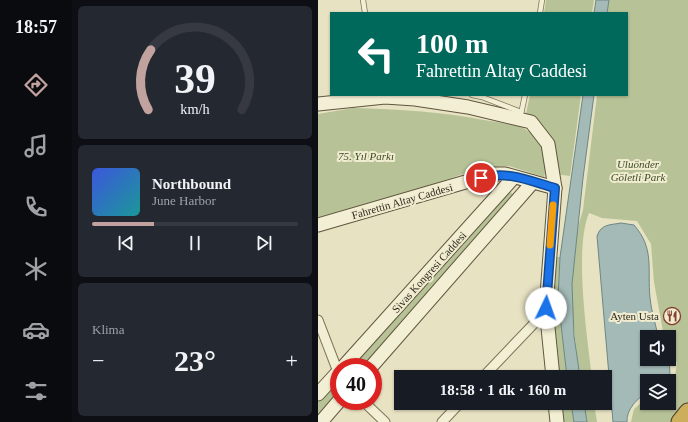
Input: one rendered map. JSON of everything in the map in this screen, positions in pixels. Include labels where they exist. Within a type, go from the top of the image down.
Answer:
[{"type":"highway","points":[[680,422],[688,412]]},
{"type":"street","points":[[318,104],[385,97],[418,97],[521,116],[531,122],[548,144],[555,188],[546,311],[552,370]]},
{"type":"street","name":"Fahrettin Altay Caddesi","points":[[318,225],[492,174],[505,174],[555,188]]},
{"type":"street","name":"Sivas Kongresi Caddesi","points":[[351,358],[514,177]]},
{"type":"street","name":"Sivas Kongresi Caddesi","points":[[379,358],[533,182]]},
{"type":"street","points":[[490,370],[546,311]]},
{"type":"street","points":[[318,320],[335,358]]},
{"type":"street","name":"Sivas Kongresi Caddesi","points":[[318,394],[330,381]]},
{"type":"street","points":[[321,422],[332,410]]},
{"type":"street","points":[[372,410],[385,422]]},
{"type":"street","points":[[442,422],[453,410]]},
{"type":"street","points":[[555,410],[556,422]]},
{"type":"lane","points":[[363,0],[365,12]]},
{"type":"lane","points":[[540,12],[542,0]]},
{"type":"lane","points":[[477,96],[521,116],[524,96]]},
{"type":"green space","points":[[546,0],[594,0],[592,12],[544,12]]},
{"type":"green space","name":"Uluönder Göletli Park","points":[[609,0],[688,0],[688,403],[674,422],[631,422],[634,409],[640,404],[640,410],[676,410],[676,330],[663,330],[654,282],[651,244],[637,221],[602,218],[589,213],[582,248],[582,270],[585,317],[591,370],[579,370],[575,336],[572,293],[574,250],[583,210],[597,96],[628,96],[628,12],[607,12]]},
{"type":"green space","points":[[530,96],[581,96],[570,176],[555,174],[550,144],[525,119]]},
{"type":"green space","name":"75. Yıl Parkı","points":[[353,108],[439,113],[523,128],[535,137],[545,156],[546,170],[544,177],[509,166],[480,168],[406,194],[318,219],[318,114]]},
{"type":"green space","points":[[502,192],[510,192],[515,196],[375,358],[353,358]]},
{"type":"green space","points":[[555,257],[560,257],[558,298],[566,370],[558,370],[552,300]]},
{"type":"green space","points":[[330,383],[330,408],[318,421],[318,396]]},
{"type":"green space","points":[[562,410],[572,410],[574,422],[563,422]]},
{"type":"green space","points":[[585,410],[595,410],[597,422],[587,422]]},
{"type":"water","points":[[596,0],[609,0],[607,12],[594,12]]},
{"type":"water","points":[[583,96],[594,96],[583,178],[572,284],[574,336],[579,370],[566,370],[558,298],[560,257]]},
{"type":"water","points":[[621,223],[634,225],[641,234],[648,251],[649,288],[657,330],[640,330],[640,366],[670,366],[670,374],[640,374],[640,398],[630,409],[627,422],[613,422],[612,370],[609,370],[597,236],[603,227]]},
{"type":"water","points":[[572,410],[585,410],[587,422],[574,422]]},
{"type":"slow traffic","points":[[550,245],[553,205]]},
{"type":"place","name":"Ayten Usta","points":[[672,316]]},
{"type":"route","points":[[481,178],[492,174],[505,174],[555,188],[550,233],[546,308]]}]
